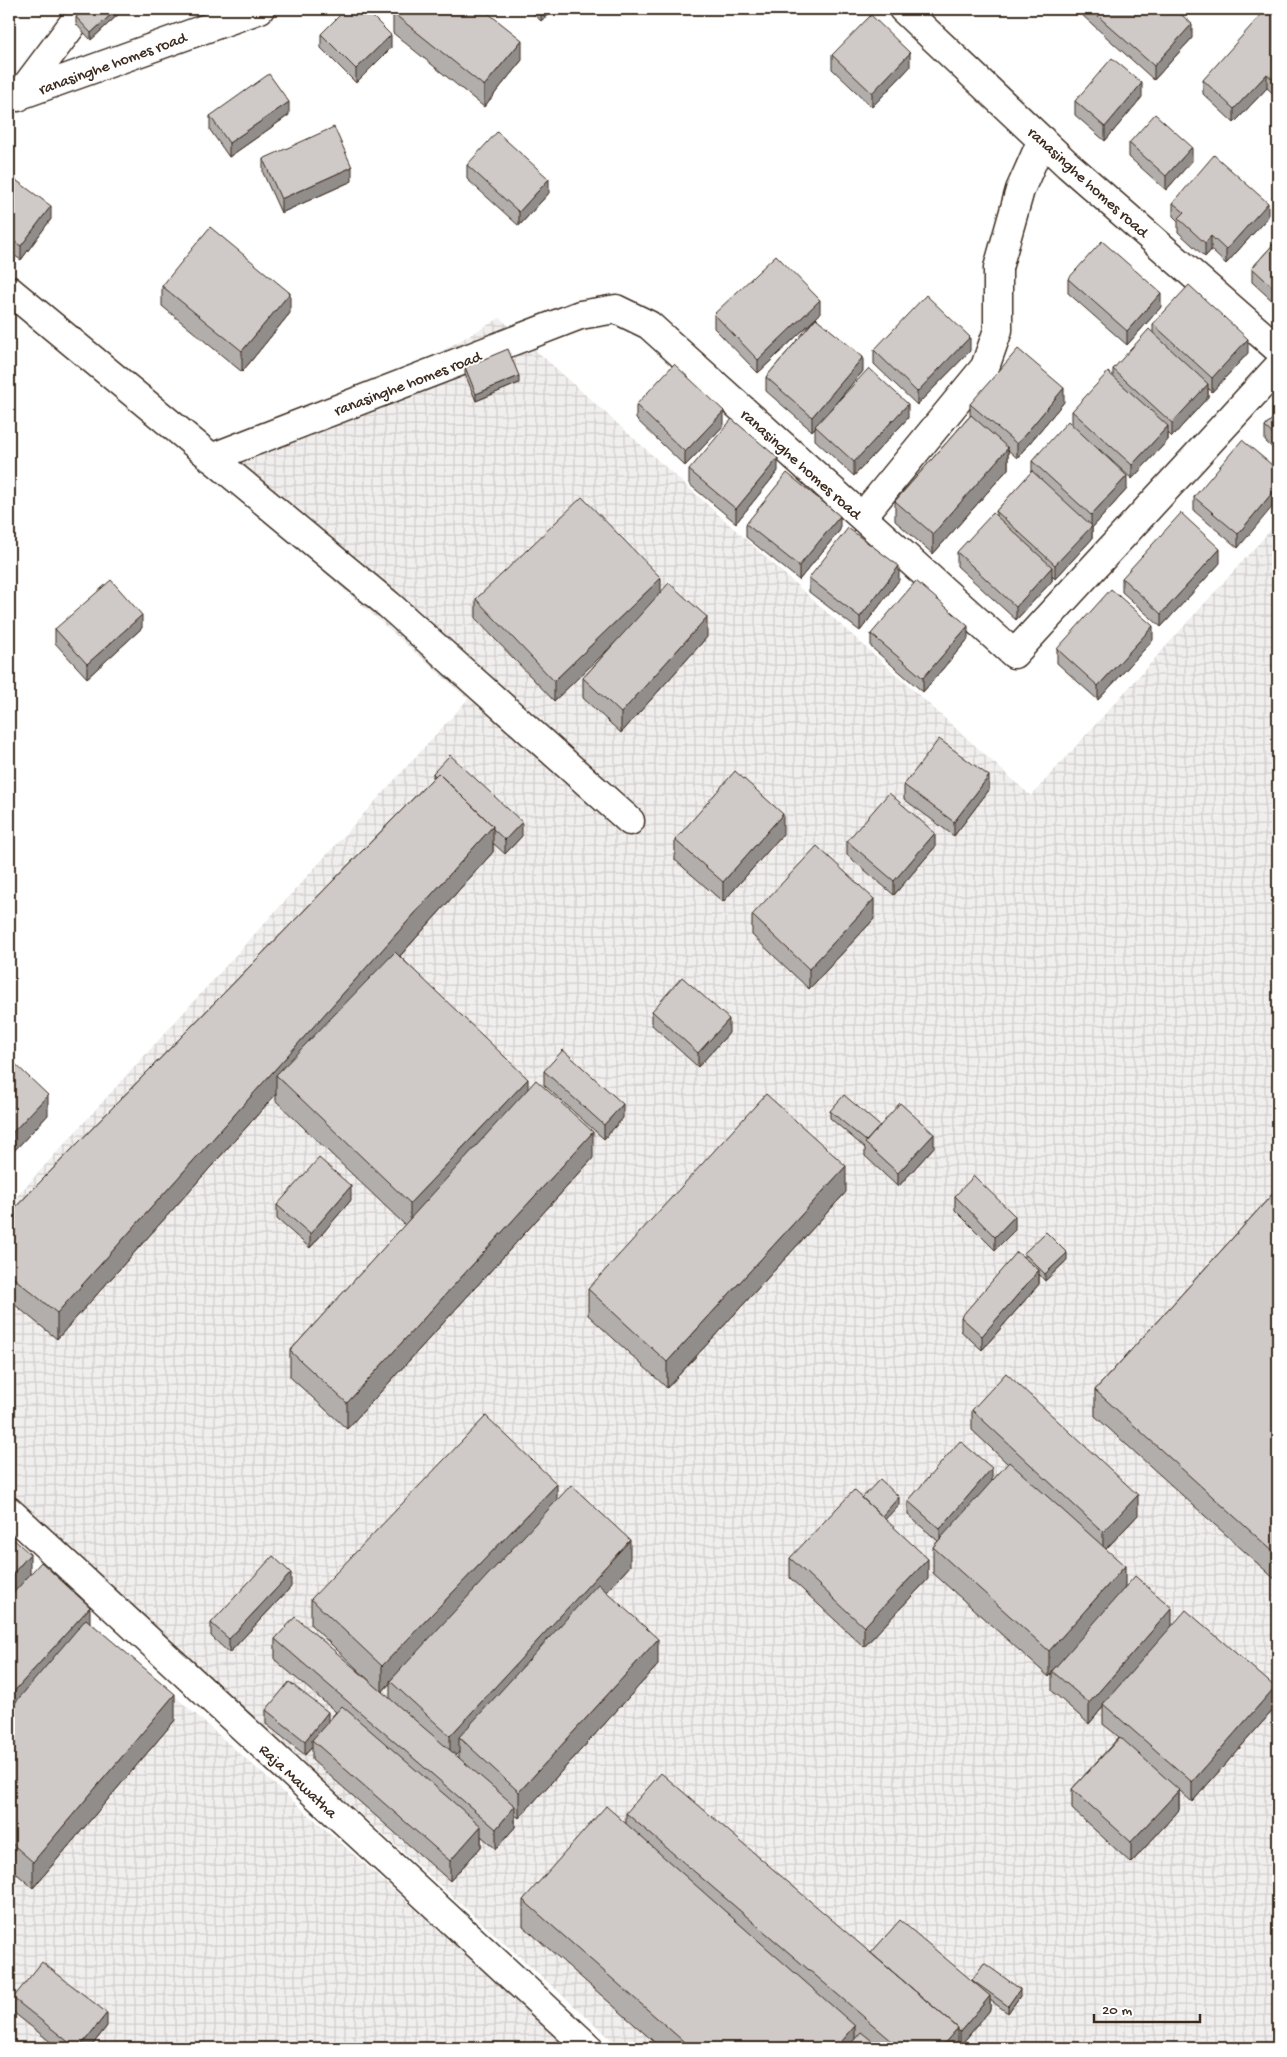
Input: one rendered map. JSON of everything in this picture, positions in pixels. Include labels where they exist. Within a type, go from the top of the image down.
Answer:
[{"type":"street","points":[[15,101],[84,9]]},
{"type":"street","name":"ranasinghe homes road","points":[[15,101],[260,9]]},
{"type":"street","name":"ranasinghe homes road","points":[[903,9],[1042,140],[1278,349]]},
{"type":"street","points":[[862,517],[985,367],[998,330],[998,268],[1020,190],[1042,140]]},
{"type":"street","points":[[9,290],[390,605],[630,821]]},
{"type":"street","name":"ranasinghe homes road","points":[[211,458],[580,315],[616,309],[649,325],[1014,654],[1278,367]]},
{"type":"street","name":"Raja Mawatha","points":[[9,1511],[589,2048]]},
{"type":"shaded area","points":[[500,318],[1031,796],[1278,522],[1278,2048],[621,2048],[9,1498],[9,1205],[468,699],[218,478]]},
{"type":"shaded area","points":[[9,1549],[563,2040],[572,2048],[9,2048]]},
{"type":"building","points":[[85,9],[117,9],[91,33],[76,17]]},
{"type":"building","points":[[346,9],[365,9],[391,35],[356,69],[321,34]]},
{"type":"building","points":[[396,9],[483,9],[522,40],[484,86],[393,13]]},
{"type":"building","points":[[1090,9],[1175,9],[1192,24],[1154,66]]},
{"type":"building","points":[[1266,9],[1270,9],[1278,16],[1278,84],[1267,74],[1234,109],[1203,80]]},
{"type":"building","points":[[871,15],[910,53],[872,93],[832,55]]},
{"type":"building","points":[[1112,58],[1142,83],[1105,127],[1075,101]]},
{"type":"building","points":[[269,74],[289,102],[229,143],[210,116]]},
{"type":"building","points":[[1155,114],[1192,147],[1166,176],[1129,143]]},
{"type":"building","points":[[334,127],[352,167],[281,199],[263,159]]},
{"type":"building","points":[[497,132],[549,179],[519,212],[467,165]]},
{"type":"building","points":[[1214,155],[1268,203],[1226,250],[1211,236],[1205,243],[1178,218],[1184,212],[1173,203]]},
{"type":"building","points":[[9,175],[51,206],[21,246],[9,238]]},
{"type":"building","points":[[210,227],[290,293],[242,351],[162,286]]},
{"type":"building","points":[[1278,239],[1278,292],[1252,268]]},
{"type":"building","points":[[1102,241],[1161,293],[1127,331],[1068,279]]},
{"type":"building","points":[[776,255],[820,300],[758,360],[714,314]]},
{"type":"building","points":[[1189,285],[1248,339],[1212,378],[1153,324]]},
{"type":"building","points":[[926,295],[970,337],[917,392],[874,350]]},
{"type":"building","points":[[816,318],[863,357],[812,417],[766,377]]},
{"type":"building","points":[[1149,329],[1208,384],[1172,423],[1113,369]]},
{"type":"building","points":[[508,349],[519,376],[476,394],[465,367]]},
{"type":"building","points":[[1018,349],[1064,388],[1017,444],[970,404]]},
{"type":"building","points":[[674,364],[724,411],[685,452],[636,405]]},
{"type":"building","points":[[869,368],[908,404],[854,462],[815,426]]},
{"type":"building","points":[[1108,372],[1168,426],[1132,465],[1072,411]]},
{"type":"building","points":[[1278,412],[1278,439],[1265,427]]},
{"type":"building","points":[[971,415],[1008,448],[933,534],[895,501]]},
{"type":"building","points":[[732,419],[778,458],[736,509],[689,470]]},
{"type":"building","points":[[1068,421],[1127,476],[1091,515],[1032,461]]},
{"type":"building","points":[[1242,440],[1278,470],[1278,486],[1238,534],[1194,497]]},
{"type":"building","points":[[1032,471],[1092,526],[1055,565],[996,511]]},
{"type":"building","points":[[787,473],[840,516],[799,566],[746,524]]},
{"type":"building","points":[[582,497],[661,578],[554,681],[476,599]]},
{"type":"building","points":[[993,513],[1052,567],[1016,607],[957,552]]},
{"type":"building","points":[[1181,513],[1220,549],[1161,614],[1122,578]]},
{"type":"building","points":[[848,528],[899,566],[860,617],[809,578]]},
{"type":"building","points":[[111,580],[142,615],[87,664],[55,629]]},
{"type":"building","points":[[916,581],[968,626],[923,678],[871,634]]},
{"type":"building","points":[[669,583],[707,617],[621,713],[583,678]]},
{"type":"building","points":[[1111,589],[1153,626],[1098,686],[1057,649]]},
{"type":"building","points":[[939,739],[989,776],[954,822],[904,785]]},
{"type":"building","points":[[450,755],[522,822],[505,840],[438,773],[435,776],[433,773]]},
{"type":"building","points":[[735,771],[783,814],[723,882],[675,840]]},
{"type":"building","points":[[438,773],[493,826],[57,1313],[9,1274],[9,1214]]},
{"type":"building","points":[[889,793],[935,833],[894,881],[847,841]]},
{"type":"building","points":[[817,846],[874,899],[809,969],[752,915]]},
{"type":"building","points":[[395,952],[528,1079],[410,1203],[276,1075]]},
{"type":"building","points":[[682,977],[729,1019],[698,1053],[652,1011]]},
{"type":"building","points":[[563,1050],[623,1104],[604,1125],[544,1071]]},
{"type":"building","points":[[9,1058],[48,1095],[12,1133],[9,1130]]},
{"type":"building","points":[[536,1080],[593,1132],[347,1403],[290,1351]]},
{"type":"building","points":[[766,1094],[846,1166],[667,1362],[588,1289]]},
{"type":"building","points":[[844,1095],[880,1126],[866,1141],[830,1111]]},
{"type":"building","points":[[900,1103],[934,1134],[898,1173],[865,1143]]},
{"type":"building","points":[[319,1158],[351,1186],[310,1234],[277,1205]]},
{"type":"building","points":[[974,1176],[1015,1216],[995,1237],[955,1196]]},
{"type":"building","points":[[1278,1188],[1278,1556],[1095,1390]]},
{"type":"building","points":[[1046,1232],[1067,1253],[1045,1274],[1024,1253]]},
{"type":"building","points":[[1017,1252],[1039,1270],[982,1336],[961,1317]]},
{"type":"building","points":[[1006,1373],[1138,1495],[1103,1532],[972,1410]]},
{"type":"building","points":[[486,1416],[557,1484],[382,1666],[311,1599]]},
{"type":"building","points":[[960,1441],[992,1468],[940,1529],[908,1501]]},
{"type":"building","points":[[1009,1462],[1125,1566],[1049,1651],[933,1547]]},
{"type":"building","points":[[880,1479],[899,1497],[882,1516],[862,1498]]},
{"type":"building","points":[[571,1485],[630,1540],[450,1736],[390,1681]]},
{"type":"building","points":[[854,1490],[928,1559],[864,1627],[790,1558]]},
{"type":"building","points":[[9,1535],[30,1554],[9,1578]]},
{"type":"building","points":[[273,1556],[291,1573],[229,1639],[211,1623]]},
{"type":"building","points":[[41,1562],[90,1607],[9,1697],[9,1598]]},
{"type":"building","points":[[1135,1576],[1172,1608],[1089,1703],[1052,1671]]},
{"type":"building","points":[[598,1584],[658,1639],[519,1792],[459,1737]]},
{"type":"building","points":[[1186,1610],[1275,1687],[1192,1782],[1103,1704]]},
{"type":"building","points":[[295,1617],[515,1806],[496,1829],[275,1639]]},
{"type":"building","points":[[86,1619],[175,1694],[33,1862],[9,1841],[9,1710]]},
{"type":"building","points":[[289,1682],[328,1712],[305,1741],[266,1710]]},
{"type":"building","points":[[342,1706],[481,1826],[450,1861],[312,1740]]},
{"type":"building","points":[[1120,1737],[1179,1790],[1131,1842],[1072,1789]]},
{"type":"building","points":[[661,1773],[958,2028],[940,2048],[900,2048],[626,1813]]},
{"type":"building","points":[[606,1806],[855,2026],[836,2048],[691,2048],[523,1900]]},
{"type":"building","points":[[900,1920],[990,1996],[960,2032],[958,2028],[871,1953]]},
{"type":"building","points":[[42,1962],[107,2013],[79,2048],[76,2048],[13,1998]]},
{"type":"building","points":[[984,1963],[1020,1989],[1008,2006],[972,1980]]},
{"type":"building","points":[[861,2032],[881,2048],[847,2048]]},
{"type":"building","points":[[9,2038],[19,2048],[9,2048]]},
{"type":"building","points":[[134,2042],[141,2048],[128,2048]]}]
